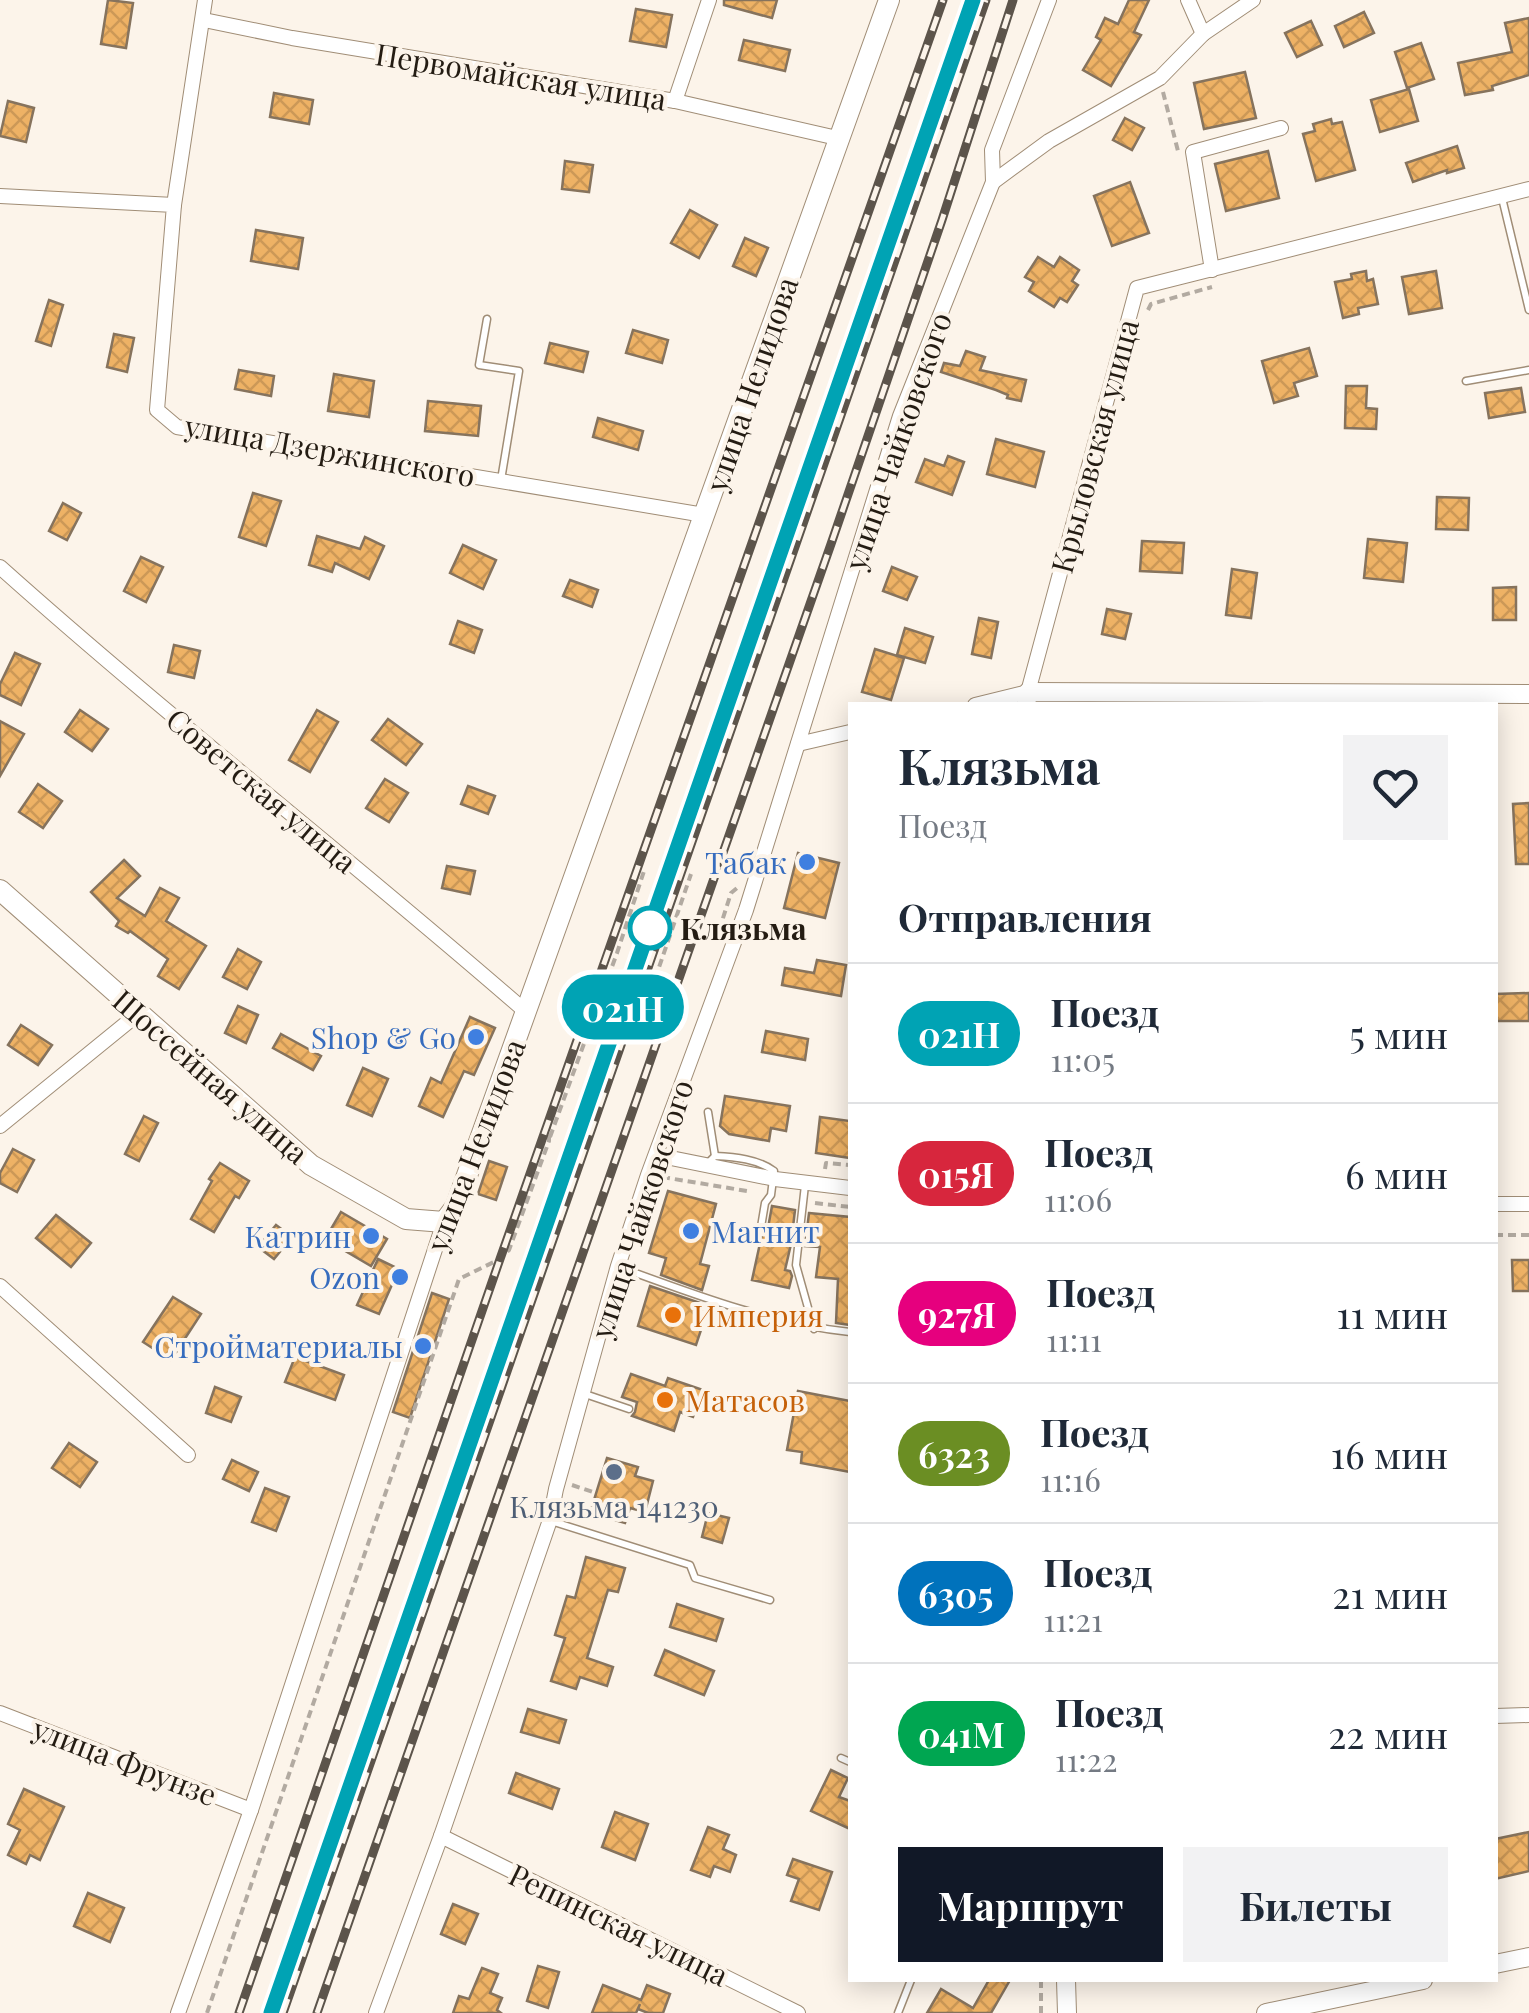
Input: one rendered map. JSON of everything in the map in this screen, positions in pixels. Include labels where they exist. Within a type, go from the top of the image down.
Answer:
[{"type":"main road","name":"улица Нелидова","points":[[444,1222],[456,1206],[889,0]]},
{"type":"main road","name":"Шоссейная улица","points":[[0,890],[311,1165],[406,1219],[444,1222]]},
{"type":"street","points":[[0,196],[174,205],[205,0]]},
{"type":"street","points":[[675,101],[709,0]]},
{"type":"street","name":"улица Чайковского","points":[[376,2013],[550,1520],[618,1266],[746,910],[900,416],[993,182],[992,150],[1049,0]]},
{"type":"street","points":[[1188,0],[1203,34]]},
{"type":"street","points":[[993,182],[1049,141],[1160,78],[1203,34],[1253,0]]},
{"type":"street","name":"Первомайская улица","points":[[204,20],[675,101],[838,138]]},
{"type":"street","points":[[1212,270],[1193,152],[1281,128]]},
{"type":"street","name":"Крыловская улица","points":[[1027,699],[1136,288],[1529,189]]},
{"type":"street","name":"улица Дзержинского","points":[[174,205],[156,410],[177,427],[704,516]]},
{"type":"street","name":"Советская улица","points":[[0,567],[246,779],[414,914],[524,1012]]},
{"type":"street","points":[[1001,702],[1529,694]]},
{"type":"street","points":[[798,744],[848,732]]},
{"type":"street","points":[[0,1126],[139,1013]]},
{"type":"street","points":[[656,1155],[710,1161],[775,1180],[848,1188]]},
{"type":"street","points":[[1498,1204],[1529,1204]]},
{"type":"street","name":"улица Нелидова","points":[[178,2013],[250,1810],[444,1222]]},
{"type":"street","points":[[0,1286],[188,1454]]},
{"type":"street","name":"улица Фрунзе","points":[[0,1713],[250,1810]]},
{"type":"street","points":[[1498,1716],[1529,1716]]},
{"type":"street","name":"Репинская улица","points":[[441,1836],[789,2011]]},
{"type":"street","points":[[1498,1963],[1529,1957]]},
{"type":"street","points":[[1066,1982],[1067,2013]]},
{"type":"street","points":[[1266,2013],[1413,1982]]},
{"type":"lane","points":[[1502,197],[1529,310]]},
{"type":"lane","points":[[488,319],[478,365],[519,371],[501,481]]},
{"type":"lane","points":[[1466,381],[1529,370]]},
{"type":"lane","points":[[708,1112],[710,1161]]},
{"type":"lane","points":[[760,1227],[775,1180]]},
{"type":"lane","points":[[805,1184],[796,1265],[814,1328]]},
{"type":"lane","points":[[618,1266],[703,1297],[814,1328],[848,1332]]},
{"type":"lane","points":[[584,1393],[629,1408]]},
{"type":"lane","points":[[550,1520],[690,1565],[695,1578],[770,1600]]},
{"type":"lane","points":[[841,1758],[848,1761]]},
{"type":"lane","points":[[898,2013],[910,1982]]},
{"type":"path","points":[[1144,316],[1151,304],[1223,284]]},
{"type":"path","points":[[208,2013],[459,1279],[500,1259],[509,1250],[618,954],[645,868]]},
{"type":"path","points":[[655,979],[691,874]]},
{"type":"path","points":[[718,935],[731,892]]},
{"type":"path","points":[[610,952],[618,954]]},
{"type":"path","points":[[549,1141],[550,1127]]},
{"type":"path","points":[[824,1170],[826,1163],[848,1166]]},
{"type":"path","points":[[1498,1235],[1529,1236]]},
{"type":"path","points":[[559,1480],[596,1493]]},
{"type":"path","points":[[1041,1982],[1041,2013]]},
{"type":"building","points":[[108,0],[133,3],[126,48],[101,44]]},
{"type":"building","points":[[724,0],[777,0],[772,18],[724,5]]},
{"type":"building","points":[[1129,0],[1149,0],[1134,32],[1141,35],[1111,86],[1083,70],[1101,40],[1096,37],[1105,18],[1118,24]]},
{"type":"building","points":[[636,9],[672,15],[666,47],[630,41]]},
{"type":"building","points":[[1364,12],[1374,33],[1344,47],[1335,26]]},
{"type":"building","points":[[1529,18],[1529,75],[1492,86],[1493,90],[1465,95],[1458,63],[1512,52],[1505,23]]},
{"type":"building","points":[[1311,21],[1322,45],[1297,57],[1285,33]]},
{"type":"building","points":[[744,40],[790,50],[785,71],[739,60]]},
{"type":"building","points":[[1421,43],[1434,79],[1407,88],[1395,52]]},
{"type":"building","points":[[1245,72],[1256,118],[1204,129],[1194,83]]},
{"type":"building","points":[[1409,89],[1418,121],[1380,132],[1371,100]]},
{"type":"building","points":[[274,93],[313,100],[309,124],[270,117]]},
{"type":"building","points":[[8,101],[34,108],[26,142],[0,136]]},
{"type":"building","points":[[1125,118],[1144,128],[1132,150],[1113,140]]},
{"type":"building","points":[[1331,119],[1332,124],[1342,122],[1355,170],[1316,181],[1303,134],[1315,131],[1313,124]]},
{"type":"building","points":[[1457,146],[1464,168],[1413,182],[1406,163]]},
{"type":"building","points":[[1268,151],[1279,198],[1226,211],[1215,164]]},
{"type":"building","points":[[565,161],[593,165],[589,192],[562,189]]},
{"type":"building","points":[[1130,182],[1149,233],[1112,246],[1094,196]]},
{"type":"building","points":[[690,210],[717,225],[699,258],[671,243]]},
{"type":"building","points":[[256,230],[303,238],[298,269],[251,261]]},
{"type":"building","points":[[745,238],[768,248],[756,276],[733,266]]},
{"type":"building","points":[[1038,257],[1054,267],[1060,257],[1079,270],[1072,281],[1078,285],[1067,302],[1060,298],[1054,307],[1029,291],[1034,282],[1025,277]]},
{"type":"building","points":[[1366,271],[1367,281],[1373,279],[1378,304],[1358,308],[1359,314],[1343,318],[1335,282]]},
{"type":"building","points":[[1436,271],[1442,308],[1409,314],[1402,277]]},
{"type":"building","points":[[49,300],[63,305],[51,346],[36,341]]},
{"type":"building","points":[[633,330],[668,340],[662,363],[626,353]]},
{"type":"building","points":[[114,334],[134,338],[127,372],[107,367]]},
{"type":"building","points":[[550,343],[588,352],[583,372],[545,363]]},
{"type":"building","points":[[1309,348],[1317,376],[1294,383],[1298,396],[1274,403],[1262,361]]},
{"type":"building","points":[[966,351],[985,357],[980,370],[1026,380],[1021,401],[941,372],[944,363],[960,366]]},
{"type":"building","points":[[239,370],[274,376],[271,396],[235,389]]},
{"type":"building","points":[[334,374],[374,381],[369,417],[328,411]]},
{"type":"building","points":[[1346,386],[1367,386],[1366,408],[1377,409],[1376,429],[1345,428]]},
{"type":"building","points":[[1521,388],[1525,412],[1489,418],[1485,393]]},
{"type":"building","points":[[428,401],[481,406],[478,436],[425,431]]},
{"type":"building","points":[[598,418],[643,431],[638,450],[593,437]]},
{"type":"building","points":[[996,439],[1044,452],[1035,487],[987,474]]},
{"type":"building","points":[[948,456],[964,462],[952,495],[916,482],[925,459],[944,466]]},
{"type":"building","points":[[253,493],[281,501],[266,546],[239,537]]},
{"type":"building","points":[[1437,497],[1469,498],[1468,530],[1436,529]]},
{"type":"building","points":[[63,503],[81,513],[67,540],[49,531]]},
{"type":"building","points":[[317,536],[360,549],[365,537],[384,546],[369,579],[335,563],[332,572],[309,565]]},
{"type":"building","points":[[1368,539],[1407,543],[1403,582],[1364,578]]},
{"type":"building","points":[[1142,541],[1184,543],[1182,573],[1140,571]]},
{"type":"building","points":[[463,545],[496,560],[483,589],[450,573]]},
{"type":"building","points":[[141,557],[163,567],[146,602],[124,591]]},
{"type":"building","points":[[892,567],[917,577],[907,600],[883,591]]},
{"type":"building","points":[[1232,569],[1257,573],[1251,618],[1226,615]]},
{"type":"building","points":[[570,580],[598,590],[592,607],[563,596]]},
{"type":"building","points":[[1516,587],[1516,620],[1493,620],[1493,588]]},
{"type":"building","points":[[1107,609],[1131,614],[1125,639],[1102,634]]},
{"type":"building","points":[[979,618],[998,622],[991,658],[972,654]]},
{"type":"building","points":[[458,621],[482,630],[474,653],[450,644]]},
{"type":"building","points":[[905,628],[933,637],[925,663],[897,655]]},
{"type":"building","points":[[174,645],[200,651],[194,678],[168,672]]},
{"type":"building","points":[[875,649],[904,658],[891,700],[862,692]]},
{"type":"building","points":[[15,653],[40,664],[21,705],[0,695],[0,684]]},
{"type":"building","points":[[80,710],[108,729],[92,751],[65,732]]},
{"type":"building","points":[[317,710],[338,722],[310,772],[289,760]]},
{"type":"building","points":[[388,719],[422,744],[406,765],[372,740]]},
{"type":"building","points":[[0,721],[24,734],[0,776]]},
{"type":"building","points":[[385,779],[408,793],[389,822],[366,808]]},
{"type":"building","points":[[38,784],[62,801],[43,828],[19,812]]},
{"type":"building","points":[[468,786],[495,796],[488,814],[461,804]]},
{"type":"building","points":[[1529,803],[1529,864],[1516,864],[1513,804]]},
{"type":"building","points":[[798,853],[839,863],[825,918],[784,908]]},
{"type":"building","points":[[124,860],[140,876],[117,898],[145,916],[160,888],[179,898],[166,921],[206,946],[179,989],[158,976],[168,959],[130,931],[116,926],[119,921],[91,892]]},
{"type":"building","points":[[447,866],[475,871],[470,894],[442,888]]},
{"type":"building","points":[[238,949],[261,962],[247,989],[223,977]]},
{"type":"building","points":[[817,960],[846,965],[841,996],[782,985],[785,968],[814,973]]},
{"type":"building","points":[[1529,993],[1529,1021],[1498,1021],[1498,994]]},
{"type":"building","points":[[238,1006],[258,1015],[246,1043],[225,1033]]},
{"type":"building","points":[[470,1017],[495,1028],[474,1075],[464,1071],[443,1117],[419,1106],[431,1078],[441,1083]]},
{"type":"building","points":[[21,1025],[52,1045],[38,1065],[8,1045]]},
{"type":"building","points":[[766,1031],[808,1039],[805,1060],[762,1052]]},
{"type":"building","points":[[281,1034],[321,1056],[313,1070],[273,1048]]},
{"type":"building","points":[[363,1068],[388,1079],[372,1116],[347,1105]]},
{"type":"building","points":[[725,1096],[790,1106],[786,1131],[771,1128],[769,1141],[729,1134],[720,1126]]},
{"type":"building","points":[[144,1116],[158,1123],[139,1161],[125,1154]]},
{"type":"building","points":[[820,1117],[848,1121],[848,1158],[816,1153]]},
{"type":"building","points":[[13,1149],[34,1160],[17,1192],[0,1183],[0,1173]]},
{"type":"building","points":[[489,1161],[507,1167],[496,1200],[478,1194]]},
{"type":"building","points":[[220,1163],[249,1181],[239,1198],[235,1196],[214,1232],[191,1219]]},
{"type":"building","name":"Магнит","points":[[668,1191],[716,1204],[700,1264],[709,1266],[702,1290],[661,1275],[666,1258],[649,1253]]},
{"type":"building","points":[[772,1206],[795,1210],[785,1270],[792,1276],[789,1288],[752,1280]]},
{"type":"building","points":[[341,1212],[387,1239],[371,1266],[325,1239]]},
{"type":"building","points":[[809,1213],[848,1217],[848,1325],[836,1323],[838,1279],[816,1277],[820,1247],[805,1246]]},
{"type":"building","points":[[56,1215],[91,1243],[71,1267],[36,1238]]},
{"type":"building","points":[[276,1225],[292,1237],[274,1259],[258,1247]]},
{"type":"building","points":[[378,1259],[399,1269],[379,1314],[357,1305]]},
{"type":"building","points":[[1512,1260],[1529,1260],[1529,1291],[1513,1291]]},
{"type":"building","name":"Империя","points":[[650,1286],[709,1306],[696,1345],[638,1326]]},
{"type":"building","points":[[432,1293],[449,1299],[410,1418],[393,1412]]},
{"type":"building","points":[[173,1297],[201,1314],[171,1360],[143,1342]]},
{"type":"building","points":[[295,1357],[344,1375],[335,1400],[285,1382]]},
{"type":"building","name":"Матасов","points":[[631,1374],[665,1386],[668,1378],[703,1390],[693,1417],[680,1412],[674,1431],[632,1416],[637,1402],[622,1397]]},
{"type":"building","points":[[215,1387],[241,1397],[231,1422],[206,1413]]},
{"type":"building","points":[[798,1391],[848,1401],[848,1472],[801,1463],[802,1452],[787,1450]]},
{"type":"building","points":[[69,1443],[97,1462],[80,1487],[52,1468]]},
{"type":"building","points":[[607,1458],[638,1467],[635,1476],[653,1481],[645,1512],[630,1508],[625,1523],[590,1513]]},
{"type":"building","points":[[232,1460],[258,1472],[249,1491],[223,1479]]},
{"type":"building","points":[[265,1488],[289,1497],[276,1531],[252,1522]]},
{"type":"building","points":[[708,1513],[729,1518],[722,1543],[702,1537]]},
{"type":"building","points":[[586,1557],[625,1568],[618,1592],[608,1590],[587,1658],[613,1667],[607,1686],[580,1677],[576,1689],[551,1681],[565,1638],[555,1635],[567,1596],[575,1598]]},
{"type":"building","points":[[677,1604],[723,1619],[716,1641],[670,1627]]},
{"type":"building","points":[[665,1650],[714,1671],[704,1695],[655,1675]]},
{"type":"building","points":[[528,1709],[566,1720],[559,1743],[521,1732]]},
{"type":"building","points":[[831,1770],[848,1778],[839,1797],[848,1800],[848,1828],[811,1811]]},
{"type":"building","points":[[516,1773],[559,1789],[552,1809],[509,1793]]},
{"type":"building","points":[[24,1789],[64,1807],[40,1860],[30,1855],[26,1864],[8,1855],[20,1830],[8,1824]]},
{"type":"building","points":[[615,1812],[648,1824],[635,1860],[602,1847]]},
{"type":"building","points":[[708,1827],[729,1835],[723,1849],[736,1855],[730,1872],[714,1866],[710,1877],[691,1870]]},
{"type":"building","points":[[1529,1832],[1529,1871],[1498,1878],[1498,1838]]},
{"type":"building","points":[[793,1859],[832,1872],[819,1910],[791,1901],[799,1879],[787,1875]]},
{"type":"building","points":[[88,1893],[124,1908],[110,1942],[74,1926]]},
{"type":"building","points":[[453,1904],[478,1914],[465,1944],[441,1934]]},
{"type":"building","points":[[538,1966],[559,1972],[548,2008],[527,2001]]},
{"type":"building","points":[[482,1968],[498,1974],[490,1993],[502,1998],[497,2010],[501,2013],[453,2013],[459,1996],[469,1999]]},
{"type":"building","points":[[988,1982],[1009,1982],[991,2013],[927,2013],[941,1989],[973,2008]]},
{"type":"building","points":[[603,1985],[641,2000],[647,1985],[670,1994],[663,2013],[648,2013],[638,2009],[640,2004],[636,2013],[592,2013]]},
{"type":"railway","points":[[239,2013],[943,0]]},
{"type":"railway","points":[[283,2013],[986,0]]},
{"type":"railway","points":[[317,2013],[831,544],[1013,0]]},
{"type":"train","name":"021Н","points":[[271,2013],[973,0]]},
{"type":"place","name":"Табак","points":[[807,862]]},
{"type":"place","name":"Клязьма","points":[[650,928]]},
{"type":"place","name":"Shop & Go","points":[[476,1037]]},
{"type":"place","name":"Магнит","points":[[691,1231]]},
{"type":"place","name":"Катрин","points":[[371,1236]]},
{"type":"place","name":"Ozon","points":[[400,1277]]},
{"type":"place","name":"Империя","points":[[673,1315]]},
{"type":"place","name":"Стройматериалы","points":[[423,1346]]},
{"type":"place","name":"Матасов","points":[[665,1400]]},
{"type":"place","name":"Клязьма 141230","points":[[614,1472]]}]
